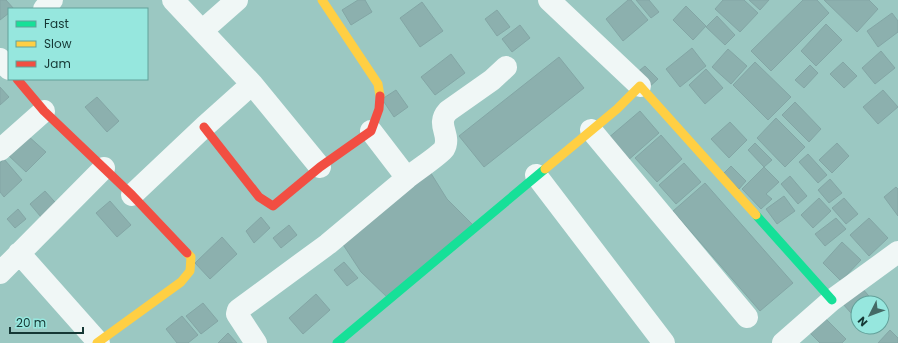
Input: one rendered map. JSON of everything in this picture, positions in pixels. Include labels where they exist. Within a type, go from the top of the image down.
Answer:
[{"type":"street","points":[[45,8],[52,0]]},
{"type":"street","points":[[173,0],[203,30],[252,84],[320,167]]},
{"type":"street","points":[[203,30],[237,0]]},
{"type":"street","points":[[204,126],[259,197],[273,206],[320,167],[371,131],[379,109],[380,96],[378,84],[322,0]]},
{"type":"street","points":[[549,0],[640,86],[832,300]]},
{"type":"street","points":[[8,50],[0,59],[8,68]]},
{"type":"street","points":[[256,343],[239,320],[237,314],[238,310],[328,244],[444,149],[446,139],[442,124],[443,116],[448,110],[506,67]]},
{"type":"street","points":[[18,80],[44,111],[132,195],[192,257],[193,265],[191,270],[181,282],[98,343],[19,254]]},
{"type":"street","points":[[132,195],[204,126],[252,84]]},
{"type":"street","points":[[337,343],[591,130],[640,86]]},
{"type":"street","points":[[0,150],[44,111]]},
{"type":"street","points":[[591,130],[747,317]]},
{"type":"street","points":[[371,131],[407,178]]},
{"type":"street","points":[[0,273],[104,168]]},
{"type":"street","points":[[536,175],[664,343]]},
{"type":"street","points":[[783,343],[832,300],[898,252]]},
{"type":"building","points":[[0,0],[6,0],[13,8],[8,8],[8,14],[0,20]]},
{"type":"building","points":[[358,0],[365,0],[372,12],[351,25],[342,10]]},
{"type":"building","points":[[628,0],[631,0],[648,20],[623,41],[606,19]]},
{"type":"building","points":[[636,0],[649,0],[659,12],[651,18]]},
{"type":"building","points":[[723,0],[744,0],[758,13],[740,32],[715,9]]},
{"type":"building","points":[[749,0],[769,0],[760,10]]},
{"type":"building","points":[[803,0],[817,0],[829,13],[771,71],[751,51]]},
{"type":"building","points":[[824,0],[869,0],[878,9],[857,32]]},
{"type":"building","points":[[422,2],[443,31],[420,47],[400,18]]},
{"type":"building","points":[[686,6],[706,26],[693,40],[673,20]]},
{"type":"building","points":[[497,10],[510,27],[497,36],[485,19]]},
{"type":"building","points":[[892,13],[898,21],[898,32],[878,47],[867,31]]},
{"type":"building","points":[[717,16],[735,35],[725,45],[706,27]]},
{"type":"building","points":[[826,24],[842,40],[816,66],[801,51]]},
{"type":"building","points":[[520,25],[530,38],[512,52],[502,39]]},
{"type":"building","points":[[692,48],[706,66],[680,87],[666,69]]},
{"type":"building","points":[[728,49],[747,66],[731,84],[712,67]]},
{"type":"building","points":[[881,51],[895,68],[875,84],[862,68]]},
{"type":"building","points":[[451,54],[465,73],[435,95],[421,77]]},
{"type":"building","points":[[559,57],[584,88],[484,167],[459,136]]},
{"type":"building","points":[[755,62],[791,97],[768,120],[733,85]]},
{"type":"building","points":[[843,62],[857,76],[844,88],[830,74]]},
{"type":"building","points":[[810,65],[818,73],[804,88],[795,80]]},
{"type":"building","points":[[645,66],[658,79],[648,88],[635,74]]},
{"type":"building","points":[[706,69],[723,88],[705,104],[689,85]]},
{"type":"building","points":[[0,87],[9,97],[0,105]]},
{"type":"building","points":[[396,90],[408,107],[394,117],[382,99]]},
{"type":"building","points":[[883,90],[898,107],[878,124],[863,107]]},
{"type":"building","points":[[97,97],[119,121],[107,132],[85,107]]},
{"type":"building","points":[[795,102],[821,129],[809,142],[782,115]]},
{"type":"building","points":[[640,111],[659,133],[626,162],[607,139]]},
{"type":"building","points":[[776,118],[805,147],[785,167],[757,138]]},
{"type":"building","points":[[730,122],[747,140],[729,158],[711,139]]},
{"type":"building","points":[[27,135],[46,152],[26,172],[8,155]]},
{"type":"building","points":[[661,135],[682,159],[657,182],[635,158]]},
{"type":"building","points":[[755,143],[772,160],[764,167],[748,150]]},
{"type":"building","points":[[837,143],[849,156],[832,173],[819,160]]},
{"type":"building","points":[[808,154],[827,175],[818,183],[799,162]]},
{"type":"building","points":[[4,159],[22,180],[4,197],[0,192],[0,163]]},
{"type":"building","points":[[684,163],[701,182],[676,204],[659,185]]},
{"type":"building","points":[[731,166],[746,181],[739,189],[723,174]]},
{"type":"building","points":[[427,167],[447,199],[473,225],[388,298],[361,272],[340,240]]},
{"type":"building","points":[[764,167],[779,182],[766,194],[772,199],[761,209],[742,189]]},
{"type":"building","points":[[790,176],[807,196],[798,204],[781,184]]},
{"type":"building","points":[[830,179],[842,193],[829,203],[818,190]]},
{"type":"building","points":[[705,183],[793,283],[760,311],[673,211]]},
{"type":"building","points":[[896,187],[898,189],[898,216],[884,197]]},
{"type":"building","points":[[45,191],[62,210],[46,223],[30,204]]},
{"type":"building","points":[[784,196],[795,211],[777,224],[766,209]]},
{"type":"building","points":[[819,198],[831,211],[813,228],[801,215]]},
{"type":"building","points":[[844,198],[858,214],[846,224],[832,208]]},
{"type":"building","points":[[110,201],[131,225],[117,237],[96,213]]},
{"type":"building","points":[[18,209],[26,219],[15,228],[7,219]]},
{"type":"building","points":[[261,217],[270,228],[254,243],[246,231]]},
{"type":"building","points":[[836,218],[846,229],[825,246],[815,234]]},
{"type":"building","points":[[869,218],[888,238],[869,256],[850,235]]},
{"type":"building","points":[[289,225],[297,235],[281,248],[273,238]]},
{"type":"building","points":[[222,237],[237,254],[210,279],[195,263]]},
{"type":"building","points":[[842,242],[861,260],[841,281],[823,263]]},
{"type":"building","points":[[344,262],[358,278],[347,286],[334,270]]},
{"type":"building","points":[[861,287],[868,295],[853,295]]},
{"type":"building","points":[[316,294],[330,310],[303,334],[289,318]]},
{"type":"building","points":[[850,297],[850,312],[843,304]]},
{"type":"building","points":[[203,303],[218,321],[201,334],[186,316]]},
{"type":"building","points":[[182,316],[198,335],[188,343],[177,343],[166,329]]},
{"type":"building","points":[[825,318],[846,339],[842,343],[820,343],[810,333]]},
{"type":"building","points":[[890,330],[898,338],[898,343],[878,343],[885,335],[890,335]]},
{"type":"building","points":[[228,333],[237,343],[218,343]]},
{"type":"traffic: fast","points":[[337,343],[545,169]]},
{"type":"traffic: fast","points":[[756,215],[832,300]]},
{"type":"traffic: slow","points":[[322,0],[378,84],[380,96]]},
{"type":"traffic: slow","points":[[545,169],[617,109],[640,86],[756,215]]},
{"type":"traffic: slow","points":[[97,343],[181,282],[190,271],[191,257],[187,253]]},
{"type":"traffic: jam","points":[[18,80],[44,111],[132,195],[187,253]]},
{"type":"traffic: jam","points":[[204,127],[259,197],[273,206],[320,167],[371,131],[379,109],[380,96]]}]
